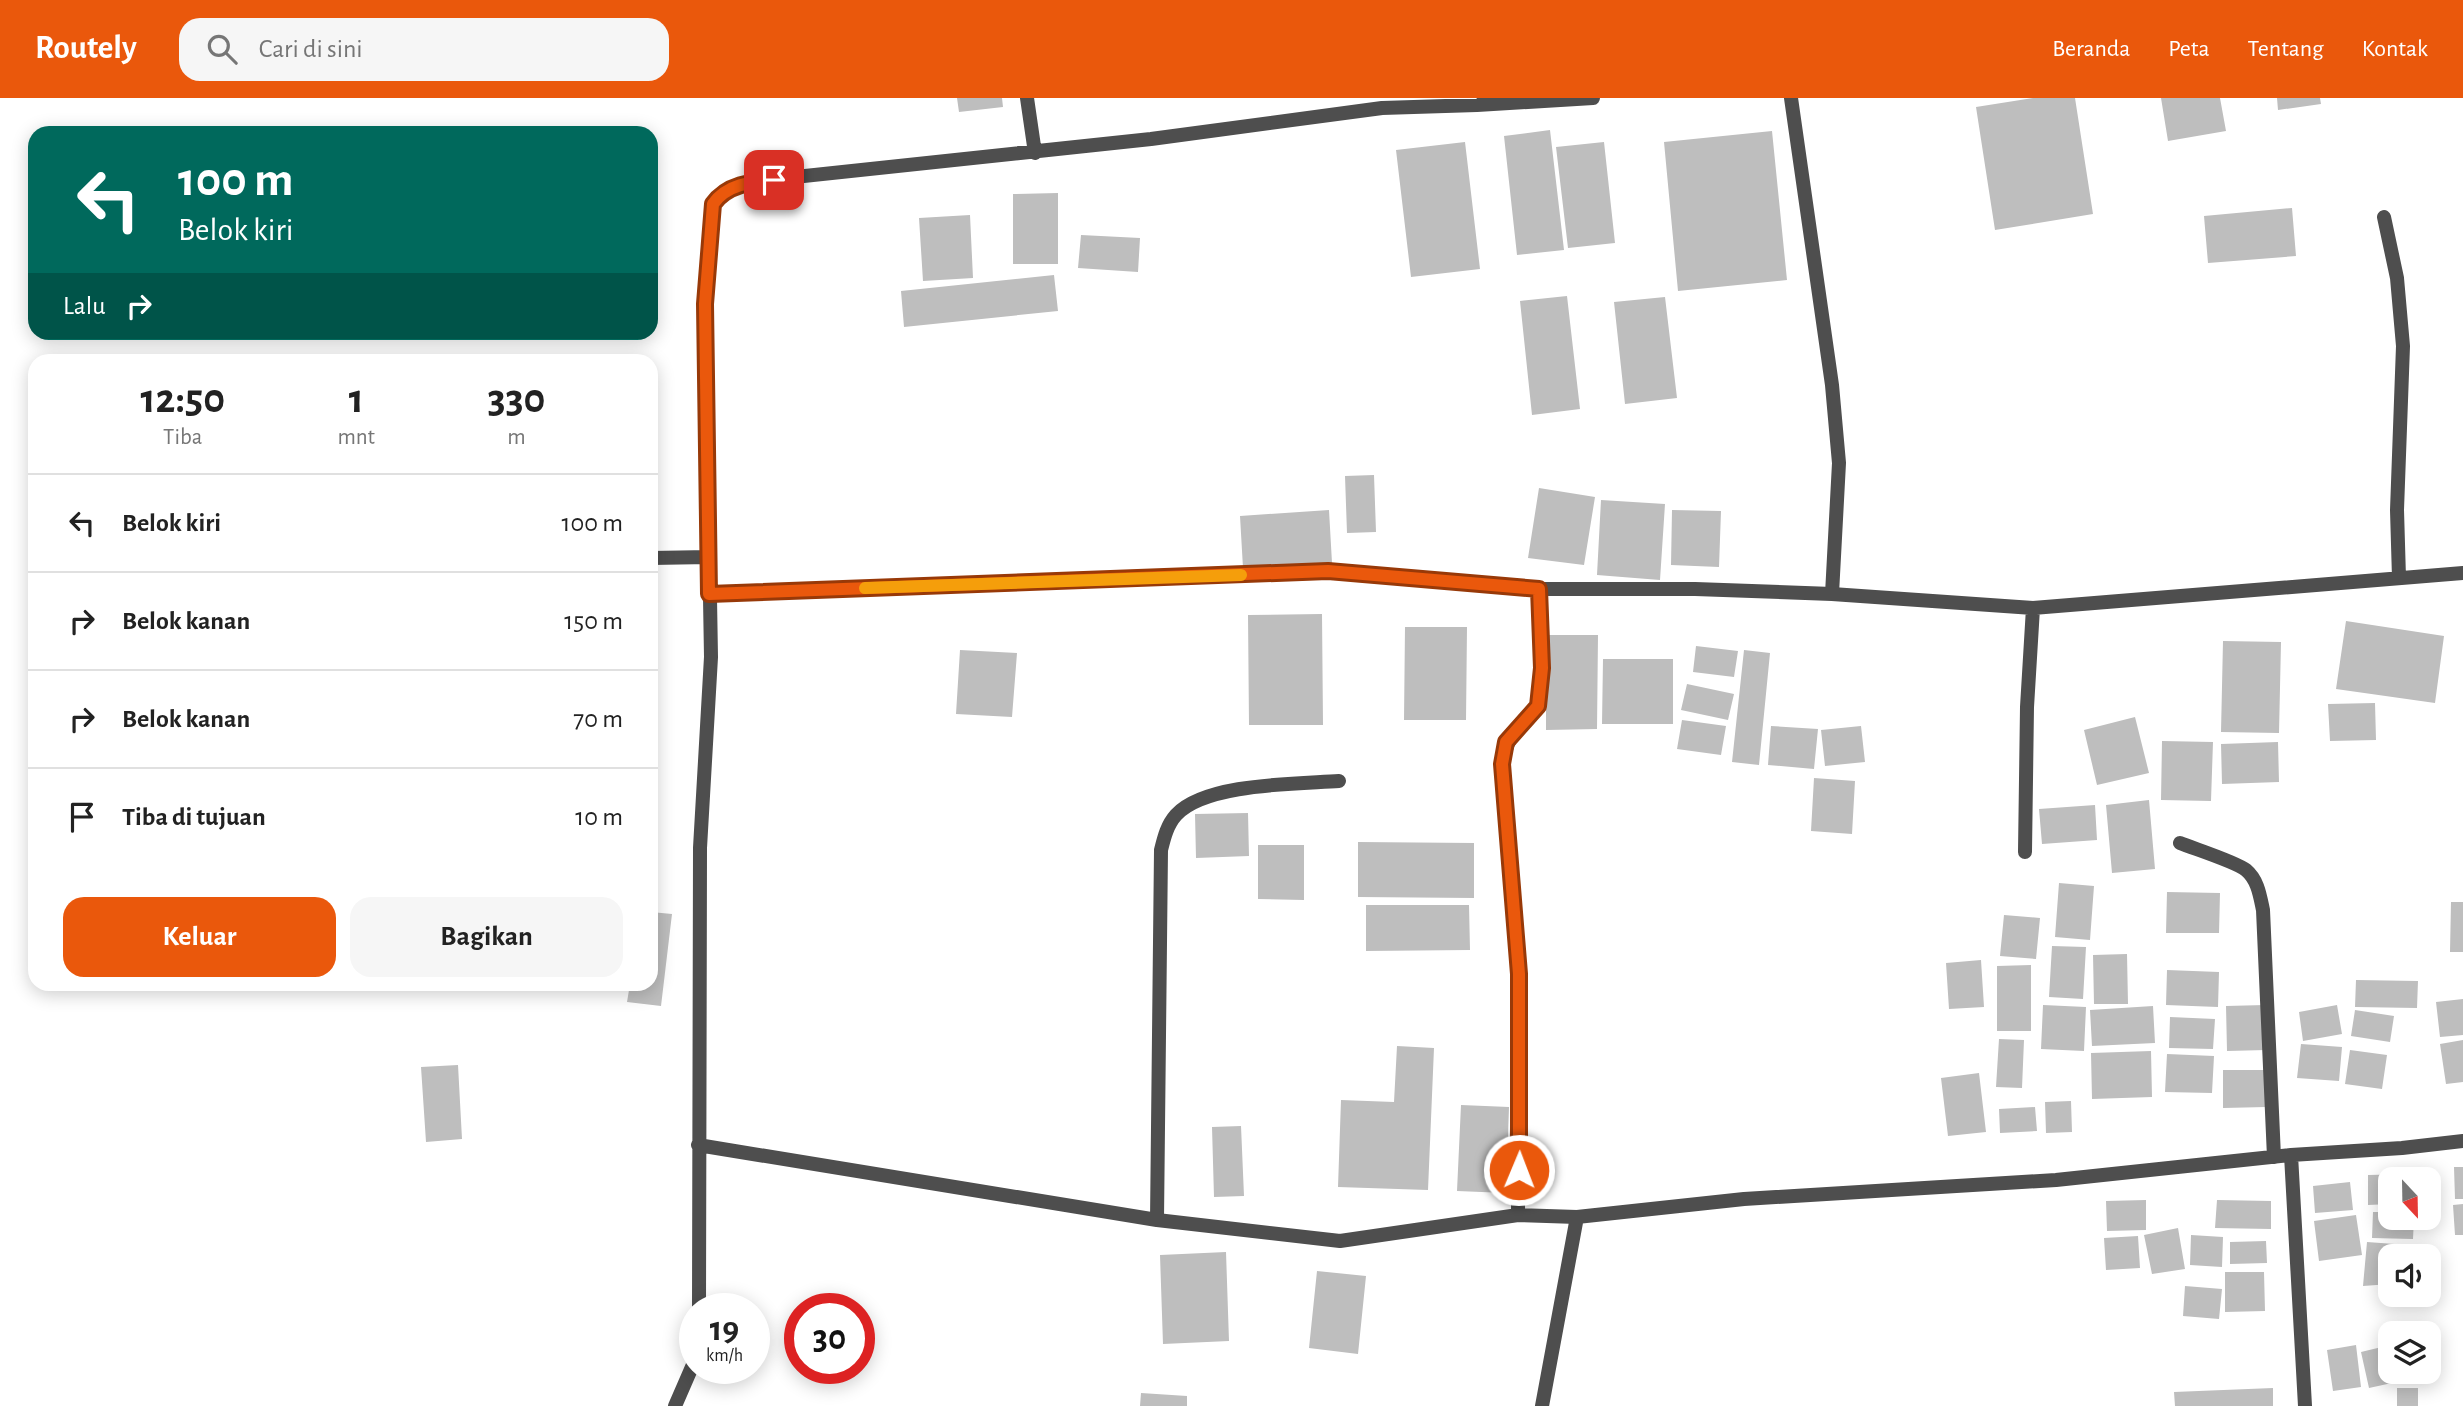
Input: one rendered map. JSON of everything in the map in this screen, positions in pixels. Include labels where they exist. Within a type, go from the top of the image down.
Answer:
[{"type":"street","points":[[1027,98],[1035,153]]},
{"type":"street","points":[[1328,98],[1329,115]]},
{"type":"street","points":[[699,1293],[700,848],[711,657],[705,304],[713,204],[734,187],[748,183],[1035,153],[1382,108],[1593,98]]},
{"type":"street","points":[[1791,98],[1832,385],[1839,463],[1832,594]]},
{"type":"street","points":[[2384,217],[2397,278],[2403,346],[2397,510],[2399,578]]},
{"type":"street","points":[[658,558],[709,557]]},
{"type":"street","points":[[709,594],[1328,571],[1539,589],[1695,589],[1832,594],[2033,608],[2463,573]]},
{"type":"street","points":[[1518,1215],[1519,974],[1502,764],[1506,742],[1538,706],[1542,668],[1539,589]]},
{"type":"street","points":[[2025,852],[2027,707],[2033,608]]},
{"type":"street","points":[[1157,1220],[1161,850],[1166,830],[1176,814],[1199,800],[1221,792],[1339,781]]},
{"type":"street","points":[[2180,843],[2246,869],[2259,891],[2263,910],[2274,1157]]},
{"type":"street","points":[[698,1145],[1157,1220],[1340,1241],[1518,1215],[1577,1217],[1744,1199],[2056,1180],[2291,1155],[2463,1141]]},
{"type":"street","points":[[2291,1155],[2305,1406]]},
{"type":"street","points":[[1542,1406],[1577,1217]]},
{"type":"street","points":[[675,1406],[685,1384]]},
{"type":"building","points":[[957,98],[1002,98],[1003,107],[959,112]]},
{"type":"building","points":[[2033,98],[2075,98],[2093,214],[1995,230],[1976,107]]},
{"type":"building","points":[[2161,98],[2220,98],[2226,131],[2168,141]]},
{"type":"building","points":[[2277,98],[2320,98],[2321,104],[2278,110]]},
{"type":"building","points":[[1550,130],[1564,250],[1517,255],[1504,136]]},
{"type":"building","points":[[1772,131],[1787,280],[1678,291],[1664,142]]},
{"type":"building","points":[[1465,142],[1480,269],[1411,277],[1396,150]]},
{"type":"building","points":[[1604,142],[1615,243],[1568,248],[1556,147]]},
{"type":"building","points":[[1058,193],[1058,264],[1013,264],[1013,194]]},
{"type":"building","points":[[2292,208],[2296,256],[2208,263],[2204,216]]},
{"type":"building","points":[[970,215],[973,278],[923,281],[919,218]]},
{"type":"building","points":[[1081,235],[1140,238],[1138,272],[1078,268]]},
{"type":"building","points":[[1054,275],[1058,311],[904,327],[901,291]]},
{"type":"building","points":[[1567,296],[1580,409],[1532,415],[1520,301]]},
{"type":"building","points":[[1665,297],[1677,398],[1625,404],[1614,302]]},
{"type":"building","points":[[1374,475],[1376,532],[1347,533],[1345,476]]},
{"type":"building","points":[[1539,488],[1595,497],[1584,565],[1528,558]]},
{"type":"building","points":[[1601,500],[1665,504],[1660,580],[1597,575]]},
{"type":"building","points":[[1329,510],[1332,563],[1243,568],[1240,516]]},
{"type":"building","points":[[1672,510],[1721,511],[1719,567],[1671,565]]},
{"type":"building","points":[[1322,614],[1323,725],[1249,725],[1248,615]]},
{"type":"building","points":[[2346,621],[2444,636],[2435,703],[2336,689]]},
{"type":"building","points":[[1405,627],[1467,627],[1466,720],[1404,720]]},
{"type":"building","points":[[1546,635],[1598,635],[1597,729],[1546,730]]},
{"type":"building","points":[[2223,641],[2281,642],[2279,733],[2221,732]]},
{"type":"building","points":[[1696,646],[1738,651],[1734,677],[1693,672]]},
{"type":"building","points":[[960,650],[1017,653],[1012,717],[956,714]]},
{"type":"building","points":[[1744,650],[1770,653],[1759,765],[1732,762]]},
{"type":"building","points":[[1603,659],[1673,659],[1673,724],[1602,724]]},
{"type":"building","points":[[1687,684],[1734,694],[1728,720],[1681,710]]},
{"type":"building","points":[[2375,703],[2376,740],[2330,741],[2328,704]]},
{"type":"building","points":[[2135,717],[2149,773],[2097,785],[2084,730]]},
{"type":"building","points":[[1682,720],[1726,726],[1721,755],[1677,749]]},
{"type":"building","points":[[1771,726],[1818,729],[1814,769],[1768,765]]},
{"type":"building","points":[[1861,726],[1865,762],[1825,766],[1821,730]]},
{"type":"building","points":[[2162,741],[2213,742],[2211,801],[2161,800]]},
{"type":"building","points":[[2278,742],[2279,782],[2222,784],[2221,744]]},
{"type":"building","points":[[1814,778],[1855,781],[1852,834],[1811,831]]},
{"type":"building","points":[[2149,800],[2155,869],[2112,873],[2106,805]]},
{"type":"building","points":[[2095,805],[2097,840],[2042,844],[2039,809]]},
{"type":"building","points":[[1248,813],[1249,856],[1196,858],[1195,814]]},
{"type":"building","points":[[1358,842],[1474,843],[1474,898],[1358,897]]},
{"type":"building","points":[[1258,845],[1304,845],[1304,900],[1258,899]]},
{"type":"building","points":[[2059,883],[2094,886],[2090,940],[2055,937]]},
{"type":"building","points":[[2167,892],[2220,893],[2219,933],[2166,933]]},
{"type":"building","points":[[2451,902],[2463,902],[2463,952],[2450,952]]},
{"type":"building","points":[[1366,905],[1469,905],[1470,950],[1366,951]]},
{"type":"building","points":[[658,913],[672,914],[661,1006],[627,1002],[629,991],[658,991]]},
{"type":"building","points":[[2004,915],[2040,918],[2036,959],[2000,956]]},
{"type":"building","points":[[2052,946],[2086,947],[2083,999],[2049,997]]},
{"type":"building","points":[[2127,954],[2128,1004],[2094,1004],[2093,955]]},
{"type":"building","points":[[1981,960],[1984,1007],[1949,1009],[1946,963]]},
{"type":"building","points":[[2031,965],[2031,1031],[1997,1031],[1997,966]]},
{"type":"building","points":[[2167,970],[2219,972],[2218,1007],[2166,1005]]},
{"type":"building","points":[[2356,980],[2418,981],[2417,1008],[2355,1007]]},
{"type":"building","points":[[2463,999],[2463,1035],[2440,1037],[2436,1002]]},
{"type":"building","points":[[2043,1005],[2086,1007],[2084,1051],[2041,1049]]},
{"type":"building","points":[[2265,1005],[2266,1050],[2227,1051],[2226,1006]]},
{"type":"building","points":[[2337,1005],[2342,1034],[2303,1041],[2299,1012]]},
{"type":"building","points":[[2153,1006],[2155,1043],[2092,1046],[2090,1010]]},
{"type":"building","points":[[2355,1010],[2394,1016],[2390,1042],[2351,1036]]},
{"type":"building","points":[[2170,1017],[2215,1019],[2213,1049],[2169,1048]]},
{"type":"building","points":[[1999,1039],[2024,1040],[2022,1088],[1996,1087]]},
{"type":"building","points":[[2463,1040],[2463,1082],[2446,1084],[2440,1044]]},
{"type":"building","points":[[2301,1044],[2342,1047],[2339,1081],[2297,1078]]},
{"type":"building","points":[[1397,1046],[1434,1048],[1428,1190],[1338,1187],[1341,1100],[1394,1102]]},
{"type":"building","points":[[2350,1050],[2387,1055],[2382,1089],[2345,1084]]},
{"type":"building","points":[[2151,1051],[2152,1097],[2092,1099],[2091,1053]]},
{"type":"building","points":[[2167,1054],[2214,1056],[2212,1093],[2165,1092]]},
{"type":"building","points":[[458,1065],[462,1139],[426,1142],[421,1067]]},
{"type":"building","points":[[2223,1070],[2266,1070],[2266,1107],[2223,1108]]},
{"type":"building","points":[[1979,1073],[1986,1132],[1948,1136],[1941,1078]]},
{"type":"building","points":[[2071,1101],[2072,1132],[2046,1133],[2045,1102]]},
{"type":"building","points":[[1461,1105],[1509,1107],[1506,1193],[1457,1191]]},
{"type":"building","points":[[2035,1107],[2037,1131],[2000,1133],[1999,1109]]},
{"type":"building","points":[[1241,1126],[1244,1196],[1214,1197],[1212,1127]]},
{"type":"building","points":[[2454,1167],[2463,1167],[2463,1199],[2455,1199]]},
{"type":"building","points":[[2368,1175],[2378,1175],[2378,1205],[2368,1205]]},
{"type":"building","points":[[2350,1182],[2353,1210],[2315,1213],[2313,1186]]},
{"type":"building","points":[[2146,1200],[2146,1230],[2107,1231],[2106,1201]]},
{"type":"building","points":[[2217,1200],[2271,1201],[2271,1229],[2215,1228]]},
{"type":"building","points":[[2463,1204],[2463,1235],[2455,1235],[2453,1205]]},
{"type":"building","points":[[2373,1212],[2378,1212],[2378,1230],[2413,1230],[2413,1239],[2372,1238]]},
{"type":"building","points":[[2356,1215],[2362,1255],[2319,1261],[2314,1221]]},
{"type":"building","points":[[2178,1228],[2185,1269],[2152,1274],[2144,1235]]},
{"type":"building","points":[[2191,1235],[2223,1237],[2222,1267],[2190,1265]]},
{"type":"building","points":[[2138,1236],[2140,1268],[2106,1270],[2104,1238]]},
{"type":"building","points":[[2266,1241],[2267,1263],[2230,1264],[2230,1242]]},
{"type":"building","points":[[2367,1242],[2394,1244],[2378,1244],[2378,1285],[2363,1286]]},
{"type":"building","points":[[1226,1252],[1229,1341],[1163,1344],[1160,1255]]},
{"type":"building","points":[[1317,1271],[1366,1276],[1358,1354],[1309,1348]]},
{"type":"building","points":[[2225,1272],[2264,1272],[2265,1311],[2225,1312]]},
{"type":"building","points":[[2185,1286],[2222,1289],[2219,1319],[2183,1316]]},
{"type":"building","points":[[2356,1345],[2361,1387],[2333,1391],[2327,1350]]},
{"type":"building","points":[[2378,1348],[2378,1384],[2387,1384],[2369,1388],[2361,1352]]},
{"type":"building","points":[[2273,1388],[2273,1406],[2175,1406],[2174,1392]]},
{"type":"building","points":[[2397,1388],[2418,1388],[2418,1406],[2397,1406]]},
{"type":"building","points":[[1141,1393],[1187,1396],[1187,1406],[1140,1406]]},
{"type":"slow traffic","points":[[865,588],[1241,575]]},
{"type":"route","points":[[774,180],[734,187],[713,204],[705,304],[709,594],[1328,571],[1539,589],[1542,668],[1538,706],[1506,742],[1502,764],[1519,974],[1519,1170]]}]
